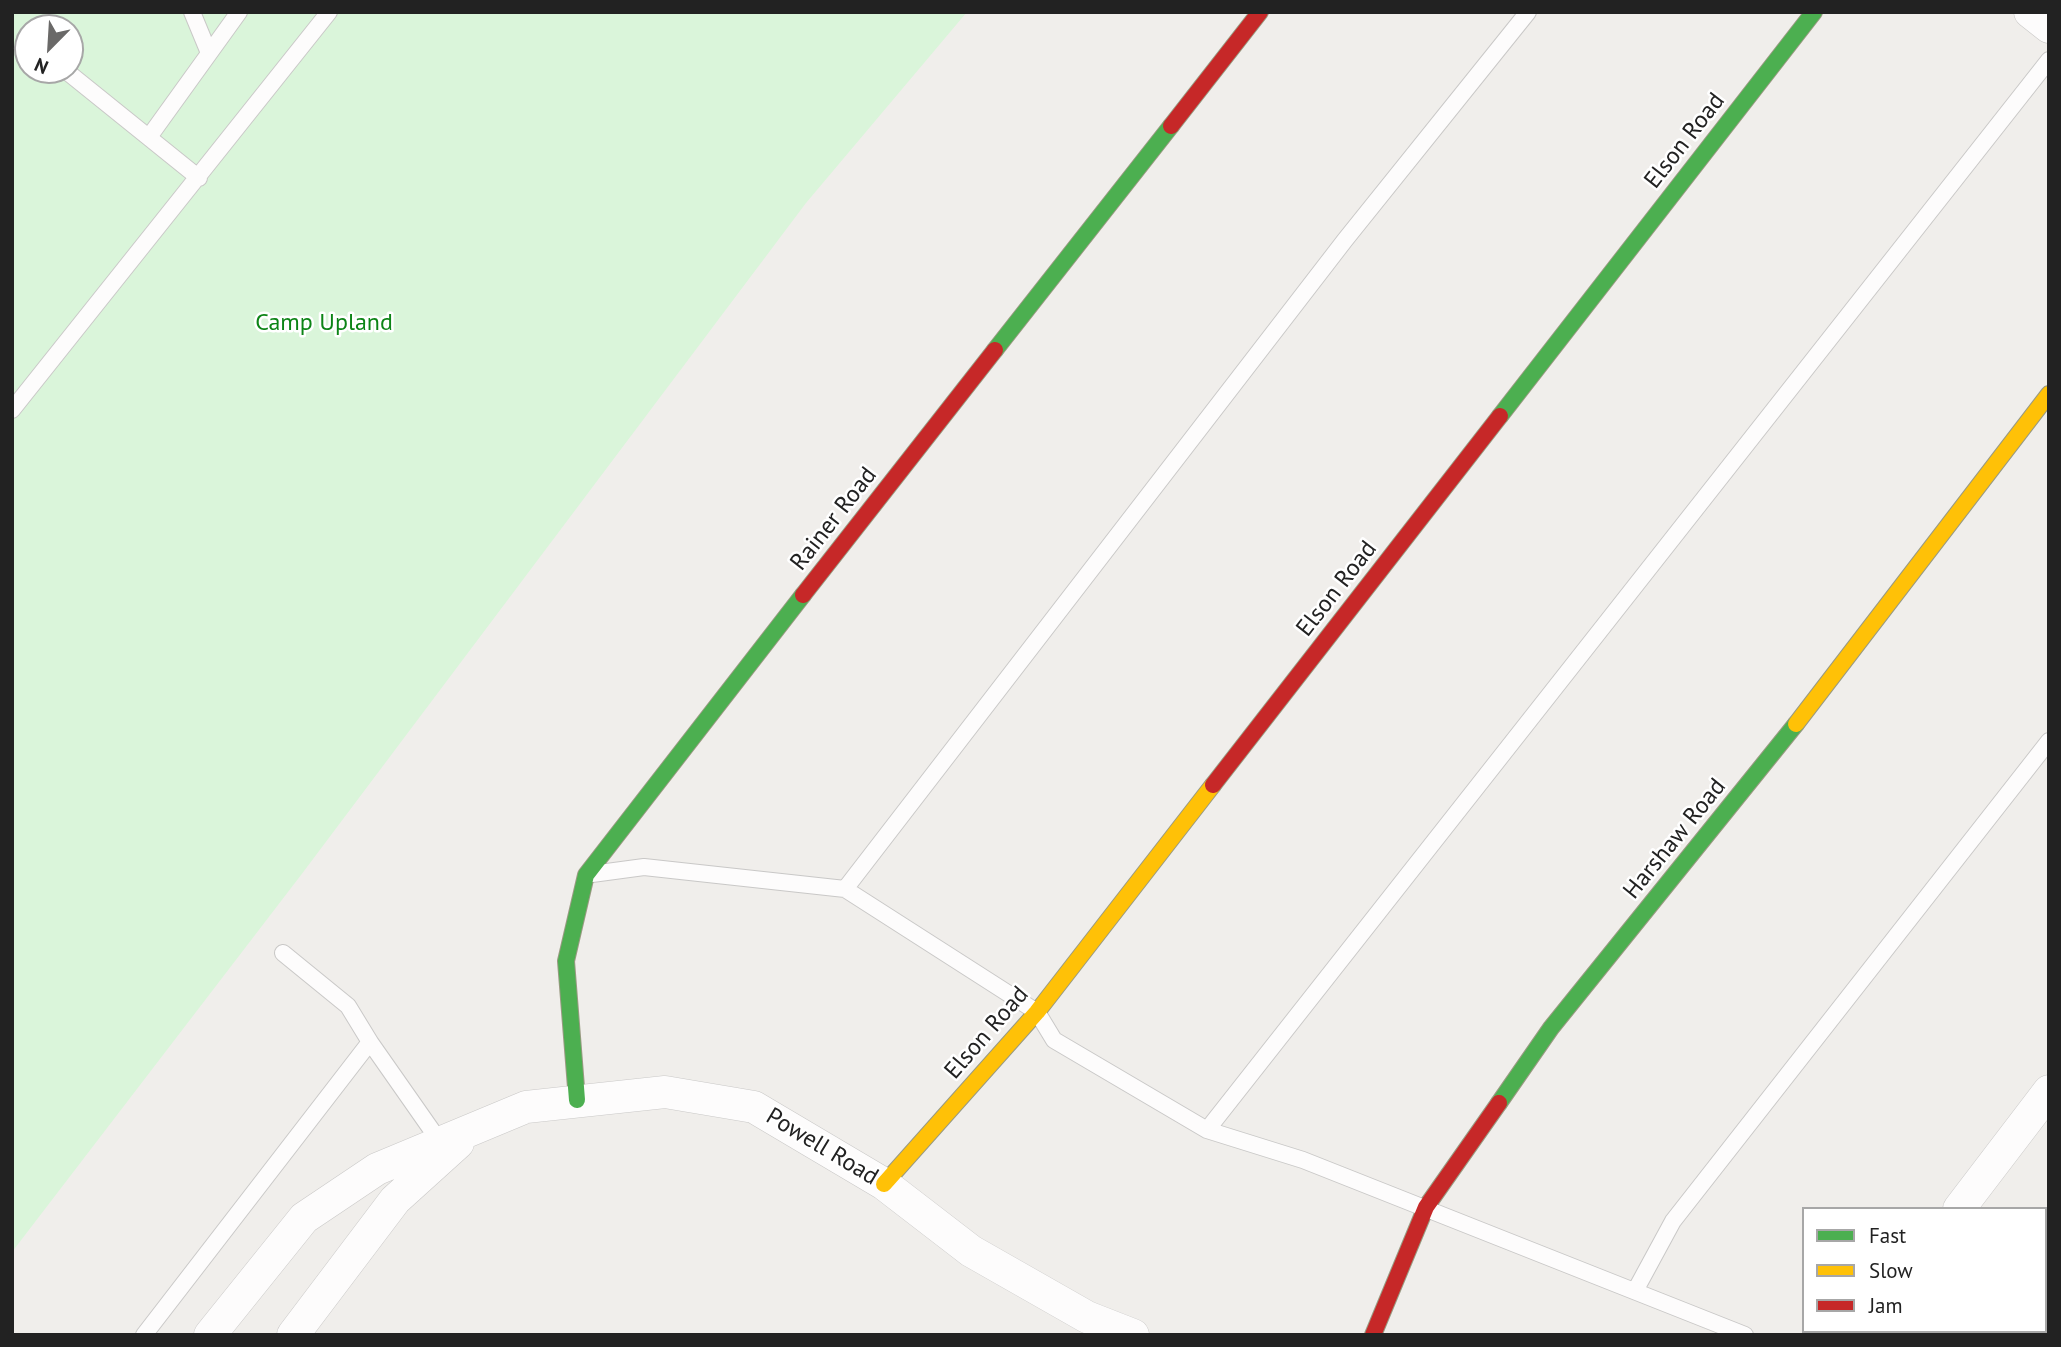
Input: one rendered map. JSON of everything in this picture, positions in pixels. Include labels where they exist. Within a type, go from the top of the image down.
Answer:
[{"type":"street","name":"Rainer Road","points":[[577,1100],[566,961],[586,875],[1260,12]]},
{"type":"street","name":"Elson Road","points":[[884,1184],[1037,1012],[1814,12]]},
{"type":"street","points":[[2031,12],[2049,27]]},
{"type":"street","name":"Harshaw Road","points":[[1373,1335],[1426,1207],[1550,1028],[1771,756],[2049,394]]},
{"type":"street","points":[[1961,1207],[2049,1091]]},
{"type":"street","name":"Powell Road","points":[[210,1335],[304,1218],[377,1169],[526,1108],[577,1100],[665,1092],[754,1107],[884,1184],[971,1251],[1087,1317],[1133,1335]]},
{"type":"street","name":"Powell Road","points":[[293,1335],[395,1200],[475,1128]]},
{"type":"lane","points":[[192,12],[209,53]]},
{"type":"lane","points":[[149,137],[239,12]]},
{"type":"lane","points":[[12,410],[329,12]]},
{"type":"lane","points":[[845,889],[1345,240],[1528,12]]},
{"type":"lane","points":[[1207,1130],[2049,60]]},
{"type":"lane","points":[[83,84],[199,178]]},
{"type":"lane","points":[[1634,1291],[1673,1221],[2049,741]]},
{"type":"lane","points":[[586,875],[644,867],[845,889],[1037,1012],[1054,1040],[1207,1130],[1303,1160],[1745,1335]]},
{"type":"lane","points":[[283,953],[348,1006],[440,1142]]},
{"type":"lane","points":[[144,1335],[370,1042]]},
{"type":"green space","name":"Camp Upland","points":[[12,12],[967,12],[806,203],[301,875],[12,1252]]},
{"type":"traffic: fast","points":[[1500,416],[1814,12]]},
{"type":"traffic: fast","points":[[995,350],[1171,126]]},
{"type":"traffic: fast","points":[[577,1100],[566,961],[586,875],[803,595]]},
{"type":"traffic: fast","points":[[1499,1103],[1551,1028],[1796,724]]},
{"type":"traffic: slow","points":[[1796,724],[2049,394]]},
{"type":"traffic: slow","points":[[884,1184],[1037,1012],[1213,785]]},
{"type":"traffic: jam","points":[[1171,126],[1260,12]]},
{"type":"traffic: jam","points":[[803,595],[995,350]]},
{"type":"traffic: jam","points":[[1213,785],[1500,416]]},
{"type":"traffic: jam","points":[[1373,1335],[1426,1207],[1499,1103]]}]
